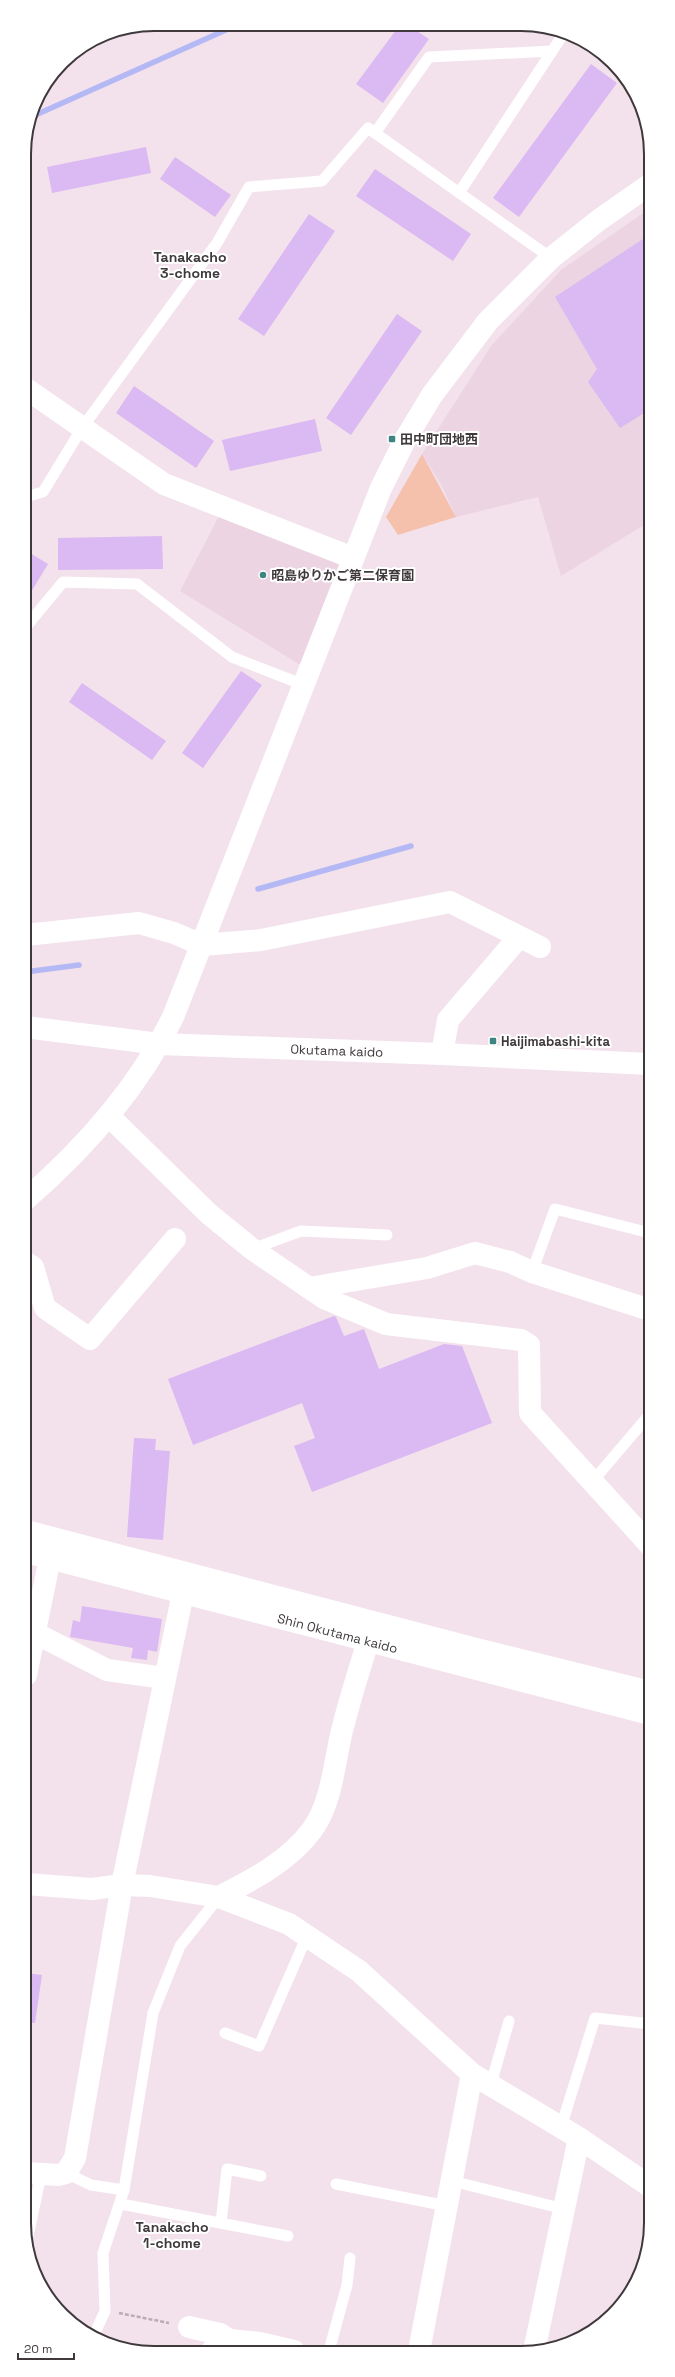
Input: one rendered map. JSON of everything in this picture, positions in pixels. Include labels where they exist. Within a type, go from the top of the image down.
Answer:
[{"type":"street","points":[[31,1195],[68,1162],[109,1116],[160,1044],[174,1017],[353,558],[396,456],[432,395],[488,321],[551,258],[599,220],[644,188]]},
{"type":"street","points":[[31,393],[164,484],[353,558]]},
{"type":"street","points":[[31,934],[139,923],[152,925],[202,945],[261,940],[450,902],[540,947]]},
{"type":"street","points":[[442,1054],[448,1020],[519,937]]},
{"type":"street","name":"Okutama kaido","points":[[31,1028],[160,1044],[442,1054],[644,1064]]},
{"type":"street","points":[[109,1116],[189,1197],[252,1249],[324,1298],[386,1324],[521,1340],[530,1345],[530,1413],[644,1538]]},
{"type":"street","points":[[31,1266],[33,1267],[45,1308],[90,1339],[175,1239]]},
{"type":"street","points":[[309,1288],[427,1268],[475,1253],[510,1262],[532,1272],[644,1308]]},
{"type":"street","name":"Shin Okutama kaido","points":[[31,1533],[368,1641],[644,1712]]},
{"type":"street","name":"Shin Okutama kaido","points":[[31,1553],[185,1582],[644,1690]]},
{"type":"street","points":[[31,1625],[50,1558]]},
{"type":"street","points":[[34,2174],[59,2175],[66,2173],[75,2158],[122,1885],[185,1582]]},
{"type":"street","points":[[31,1633],[107,1670],[164,1678]]},
{"type":"street","points":[[219,1897],[276,1865],[307,1835],[320,1818],[326,1804],[344,1723],[368,1641]]},
{"type":"street","points":[[31,1884],[92,1889],[122,1885],[150,1886],[219,1897],[289,1924],[359,1971],[472,2074],[580,2138],[644,2181]]},
{"type":"street","points":[[420,2346],[472,2074]]},
{"type":"street","points":[[535,2345],[580,2138]]},
{"type":"street","points":[[189,2327],[220,2334],[220,2346],[260,2343],[273,2346]]},
{"type":"lane","points":[[459,193],[561,38]]},
{"type":"lane","points":[[375,133],[429,57],[552,52]]},
{"type":"lane","points":[[31,495],[43,492],[82,428],[218,243],[249,187],[322,181],[368,128],[551,258]]},
{"type":"lane","points":[[31,621],[63,582],[137,584],[232,657],[304,685]]},
{"type":"lane","points":[[532,1272],[555,1209],[644,1231]]},
{"type":"lane","points":[[252,1249],[301,1231],[387,1235]]},
{"type":"lane","points":[[592,1482],[644,1421]]},
{"type":"lane","points":[[96,2332],[105,2311],[103,2253],[121,2204],[124,2190],[154,2013],[180,1946],[219,1897]]},
{"type":"lane","points":[[225,2033],[259,2046],[307,1936]]},
{"type":"lane","points":[[561,2127],[595,2018],[644,2023]]},
{"type":"lane","points":[[491,2084],[509,2021]]},
{"type":"lane","points":[[221,2223],[227,2169],[261,2176]]},
{"type":"lane","points":[[66,2173],[91,2185],[124,2190]]},
{"type":"lane","points":[[31,2201],[34,2174]]},
{"type":"lane","points":[[452,2181],[564,2209]]},
{"type":"lane","points":[[336,2184],[447,2206]]},
{"type":"lane","points":[[121,2204],[288,2236]]},
{"type":"lane","points":[[330,2346],[347,2285],[350,2258]]},
{"type":"path","points":[[105,2311],[189,2327]]},
{"type":"shaded area","points":[[644,212],[644,525],[561,576],[538,497],[456,517],[442,486],[422,454],[491,346],[561,270]]},
{"type":"shaded area","points":[[422,454],[456,517],[398,535],[386,517]]},
{"type":"shaded area","name":"昭島ゆりかご第二保育園","points":[[220,514],[345,559],[302,666],[180,591]]},
{"type":"building","points":[[395,31],[417,31],[429,39],[383,103],[356,84]]},
{"type":"building","points":[[591,64],[617,83],[519,217],[493,198]]},
{"type":"building","points":[[146,147],[151,173],[52,193],[47,167]]},
{"type":"building","points":[[175,157],[231,195],[215,217],[160,179]]},
{"type":"building","points":[[375,169],[471,234],[453,261],[356,196]]},
{"type":"building","points":[[309,214],[335,231],[264,336],[238,319]]},
{"type":"building","points":[[644,238],[644,413],[620,428],[588,382],[597,369],[555,297]]},
{"type":"building","points":[[397,314],[422,331],[351,435],[326,418]]},
{"type":"building","points":[[134,386],[214,441],[196,468],[116,413]]},
{"type":"building","points":[[315,419],[322,451],[230,471],[222,440]]},
{"type":"building","points":[[162,536],[163,569],[58,570],[58,538]]},
{"type":"building","points":[[31,554],[48,564],[31,592]]},
{"type":"building","points":[[241,671],[262,685],[203,768],[182,753]]},
{"type":"building","points":[[82,683],[166,741],[152,760],[69,702]]},
{"type":"building","points":[[334,1316],[336,1317],[344,1336],[364,1329],[379,1369],[444,1344],[462,1346],[492,1423],[312,1492],[294,1446],[315,1438],[302,1403],[193,1445],[168,1379]]},
{"type":"building","points":[[134,1438],[156,1439],[155,1450],[170,1451],[163,1540],[127,1537]]},
{"type":"building","points":[[82,1606],[162,1619],[157,1652],[148,1650],[147,1660],[131,1658],[133,1648],[70,1637],[73,1620],[80,1622]]},
{"type":"building","points":[[31,1974],[42,1975],[35,2023],[31,2023]]},
{"type":"waterway","points":[[38,114],[224,31]]},
{"type":"waterway","points":[[258,889],[411,846]]},
{"type":"waterway","points":[[31,971],[79,965]]},
{"type":"place","name":"田中町団地西","points":[[392,439]]},
{"type":"place","name":"昭島ゆりかご第二保育園","points":[[263,575]]},
{"type":"place","name":"Haijimabashi-kita","points":[[493,1041]]},
{"type":"district","name":"Tanakacho 3-chome","points":[[190,266]]},
{"type":"district","name":"Tanakacho 1-chome","points":[[172,2236]]}]
